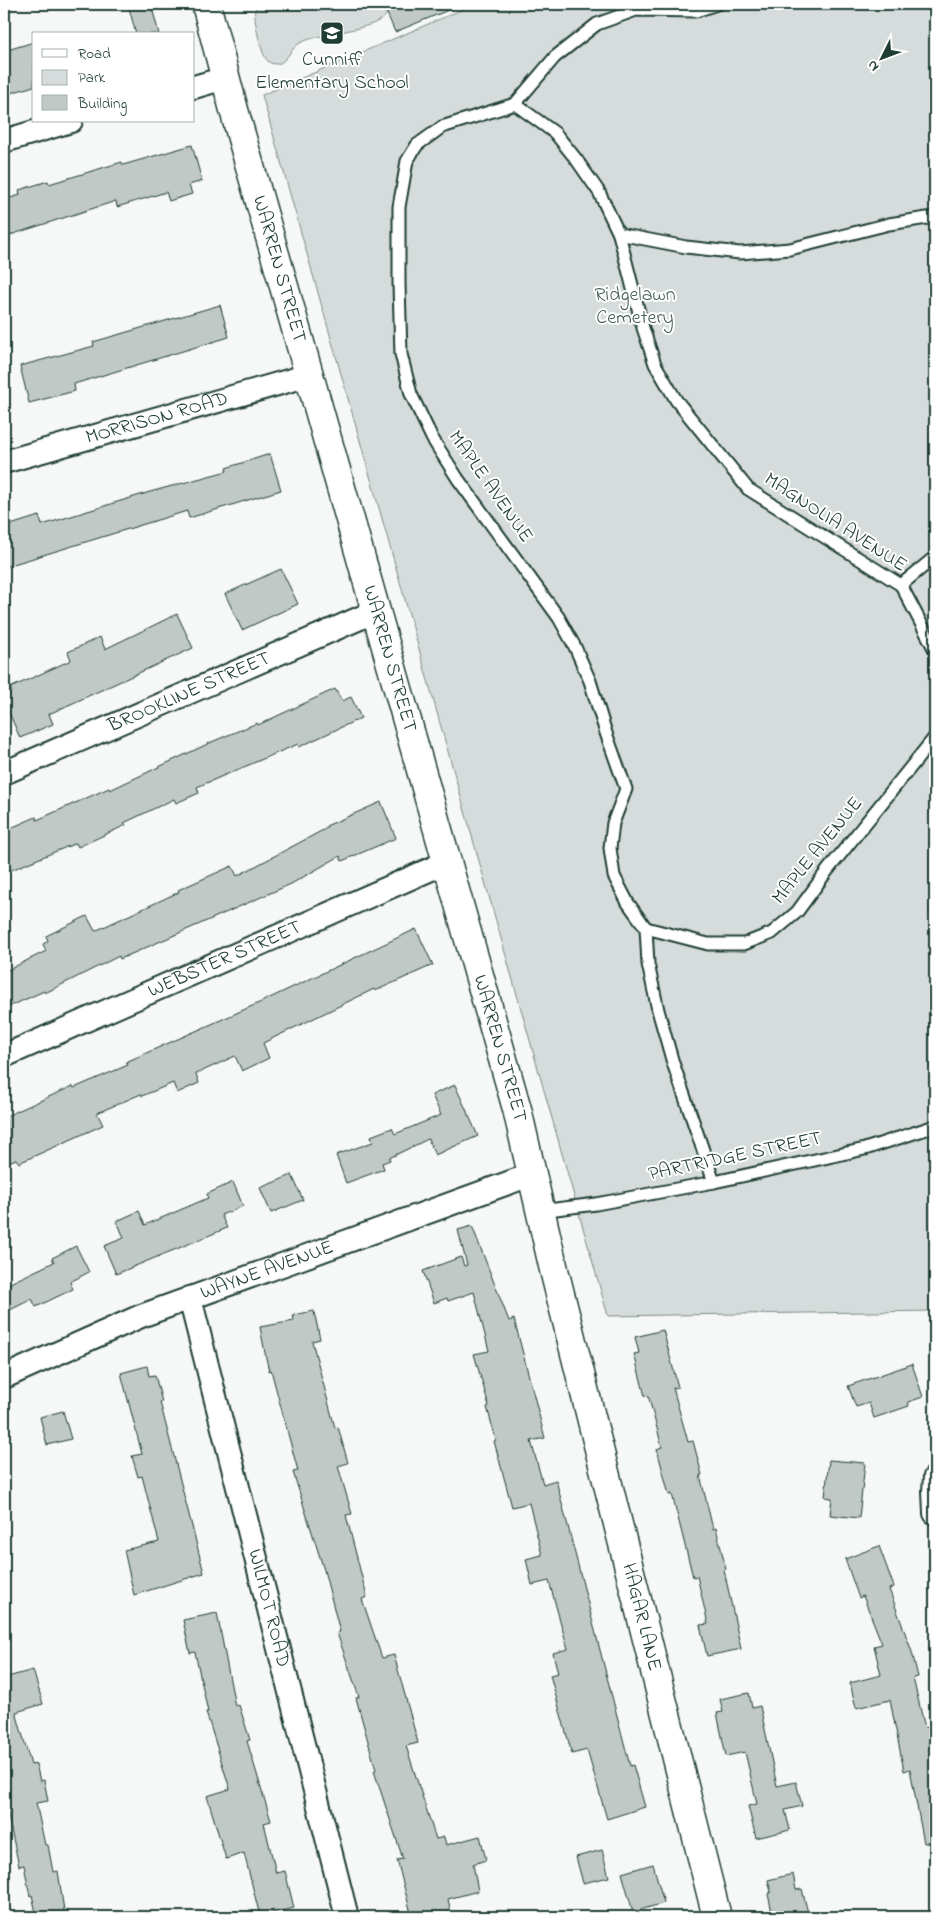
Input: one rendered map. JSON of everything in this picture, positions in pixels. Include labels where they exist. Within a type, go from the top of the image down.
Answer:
[{"type":"street","name":"WARREN STREET","points":[[206,4],[225,78],[517,1108],[565,1316]]},
{"type":"street","points":[[195,87],[225,78]]},
{"type":"street","points":[[4,141],[68,122]]},
{"type":"street","name":"MORRISON ROAD","points":[[4,462],[309,375]]},
{"type":"street","name":"BROOKLINE STREET","points":[[4,773],[376,611]]},
{"type":"street","name":"WEBSTER STREET","points":[[4,1056],[447,862]]},
{"type":"street","name":"WAYNE AVENUE","points":[[4,1377],[141,1316],[533,1174]]},
{"type":"street","name":"WILMOT ROAD","points":[[190,1298],[347,1917]]},
{"type":"street","name":"HAGAR LANE","points":[[565,1316],[717,1917]]},
{"type":"street","points":[[935,1477],[935,1513]]},
{"type":"lane","points":[[515,104],[555,57],[597,24],[636,10],[696,11],[717,4]]},
{"type":"lane","name":"MAGNOLIA AVENUE","points":[[515,104],[555,133],[599,192],[619,234],[643,328],[655,364],[676,400],[748,489],[901,585],[935,650]]},
{"type":"lane","name":"MAPLE AVENUE","points":[[515,104],[442,127],[417,145],[407,161],[399,207],[401,354],[412,394],[432,438],[458,479],[559,618],[575,647],[590,681],[606,734],[626,789],[613,823],[610,848],[614,876],[628,903],[646,928],[708,944],[744,944],[772,934],[797,912],[935,736]]},
{"type":"lane","points":[[619,234],[686,247],[740,253],[790,249],[889,224],[927,218],[935,220]]},
{"type":"lane","points":[[901,585],[935,557]]},
{"type":"lane","points":[[646,928],[648,964],[658,1010],[673,1062],[714,1182]]},
{"type":"lane","name":"PARTRIDGE STREET","points":[[540,1211],[596,1204],[714,1182],[865,1150],[935,1126]]},
{"type":"green space","points":[[261,4],[386,4],[387,12],[380,20],[371,24],[300,43],[284,60],[278,64],[272,64],[267,60],[262,51],[255,20],[255,9]]},
{"type":"green space","name":"Ridgelawn Cemetery","points":[[475,4],[935,4],[935,1311],[608,1316],[262,95]]},
{"type":"building","points":[[128,4],[151,4],[158,32],[135,32]]},
{"type":"building","points":[[383,4],[463,4],[395,32]]},
{"type":"building","points":[[32,43],[32,87],[4,95],[4,51]]},
{"type":"building","points":[[192,145],[202,181],[189,185],[192,194],[169,201],[166,192],[117,207],[116,201],[4,237],[4,200],[20,195],[19,190],[48,181],[49,184],[122,162],[123,165]]},
{"type":"building","points":[[220,305],[229,337],[74,384],[75,391],[29,403],[20,366],[94,346],[93,342]]},
{"type":"building","points":[[270,454],[281,490],[189,518],[187,511],[4,567],[4,527],[39,516],[42,525],[227,471],[226,468]]},
{"type":"building","points":[[281,569],[298,604],[242,630],[225,594]]},
{"type":"building","points":[[177,614],[193,648],[49,714],[53,724],[20,738],[4,701],[4,696],[12,692],[10,688],[71,660],[68,652],[100,637],[105,649]]},
{"type":"building","points":[[335,689],[342,701],[351,697],[361,718],[299,747],[298,744],[197,787],[199,793],[176,803],[174,799],[124,823],[126,825],[78,847],[76,843],[4,873],[4,831],[36,817],[37,820],[109,788],[110,790],[214,741],[257,723],[258,725]]},
{"type":"building","points":[[381,802],[396,838],[342,861],[340,856],[291,884],[120,959],[119,956],[45,993],[44,991],[4,1009],[4,972],[46,951],[43,944],[48,941],[46,936],[87,916],[95,931],[232,866],[237,876],[327,828],[326,826]]},
{"type":"building","points":[[416,929],[433,965],[375,991],[374,989],[263,1043],[269,1058],[242,1071],[235,1056],[196,1074],[199,1083],[177,1093],[173,1083],[142,1096],[141,1094],[97,1113],[103,1125],[19,1163],[16,1159],[4,1164],[4,1117],[73,1086],[74,1088],[128,1065],[126,1062],[259,1003]]},
{"type":"building","points":[[455,1085],[478,1136],[435,1155],[428,1139],[389,1158],[390,1160],[382,1163],[384,1169],[346,1183],[336,1155],[373,1142],[371,1136],[392,1128],[395,1134],[441,1115],[432,1095]]},
{"type":"building","points":[[292,1175],[303,1200],[271,1213],[260,1188]]},
{"type":"building","points":[[233,1182],[243,1206],[221,1215],[227,1228],[116,1274],[104,1246],[124,1238],[117,1221],[139,1211],[145,1225],[208,1198],[207,1194]]},
{"type":"building","points":[[472,1226],[509,1321],[514,1319],[545,1438],[531,1441],[543,1484],[556,1480],[630,1766],[633,1765],[645,1807],[607,1819],[587,1750],[572,1754],[550,1675],[558,1673],[553,1653],[568,1649],[549,1581],[532,1585],[526,1559],[542,1555],[529,1503],[512,1507],[494,1441],[496,1440],[487,1407],[489,1406],[474,1354],[489,1351],[474,1292],[448,1301],[447,1298],[434,1303],[423,1271],[461,1257],[464,1266],[467,1265],[458,1230]]},
{"type":"building","points":[[76,1246],[89,1272],[70,1282],[73,1289],[36,1307],[32,1299],[4,1313],[4,1286],[54,1262],[52,1258]]},
{"type":"building","points":[[314,1311],[320,1339],[312,1341],[335,1428],[338,1427],[348,1463],[338,1466],[352,1514],[346,1515],[367,1597],[362,1599],[382,1658],[394,1655],[418,1743],[406,1746],[436,1839],[444,1837],[446,1845],[480,1836],[486,1860],[473,1864],[478,1891],[448,1899],[452,1917],[412,1917],[397,1860],[403,1859],[374,1771],[376,1770],[356,1698],[359,1697],[337,1633],[340,1632],[324,1570],[293,1472],[298,1471],[271,1370],[269,1371],[260,1327],[294,1321],[293,1315]]},
{"type":"building","points":[[663,1330],[678,1387],[673,1388],[688,1442],[693,1441],[713,1529],[716,1528],[741,1649],[707,1656],[700,1625],[708,1624],[697,1576],[693,1577],[672,1494],[669,1495],[657,1449],[662,1447],[648,1395],[645,1396],[634,1354],[639,1353],[635,1337]]},
{"type":"building","points":[[912,1364],[923,1397],[908,1402],[909,1406],[874,1418],[869,1403],[856,1407],[848,1386]]},
{"type":"building","points":[[147,1366],[149,1376],[155,1375],[162,1402],[160,1402],[204,1573],[134,1595],[124,1550],[159,1542],[142,1476],[138,1477],[132,1456],[142,1454],[121,1373]]},
{"type":"building","points":[[63,1411],[71,1439],[47,1445],[40,1417]]},
{"type":"building","points":[[829,1460],[865,1463],[859,1518],[830,1515],[832,1498],[825,1497]]},
{"type":"building","points":[[879,1546],[894,1587],[889,1589],[912,1652],[918,1677],[913,1678],[925,1728],[931,1726],[935,1747],[935,1842],[924,1843],[910,1769],[904,1771],[890,1700],[856,1708],[850,1683],[881,1675],[874,1646],[882,1644],[863,1596],[859,1598],[845,1559]]},
{"type":"building","points":[[217,1613],[235,1706],[239,1705],[250,1740],[247,1741],[271,1821],[264,1823],[276,1873],[285,1871],[294,1908],[260,1916],[244,1853],[226,1859],[207,1796],[230,1789],[206,1712],[208,1712],[195,1652],[190,1653],[183,1620]]},
{"type":"building","points":[[33,1670],[43,1704],[16,1712],[31,1765],[36,1764],[40,1781],[44,1780],[48,1801],[36,1803],[45,1845],[48,1845],[53,1872],[58,1871],[65,1917],[37,1917],[32,1895],[30,1896],[24,1865],[19,1866],[7,1811],[4,1812],[4,1678]]},
{"type":"building","points":[[749,1693],[752,1708],[760,1706],[777,1786],[796,1782],[802,1806],[785,1810],[790,1830],[756,1838],[748,1806],[757,1804],[745,1752],[726,1756],[717,1713],[723,1712],[720,1699]]},
{"type":"building","points":[[602,1850],[609,1877],[583,1883],[576,1857]]},
{"type":"building","points":[[653,1864],[664,1903],[633,1912],[622,1873]]},
{"type":"building","points":[[793,1874],[796,1890],[802,1889],[809,1917],[773,1917],[768,1894],[771,1892],[768,1880]]},
{"type":"place","name":"Cunniff Elementary School","points":[[332,33]]}]
